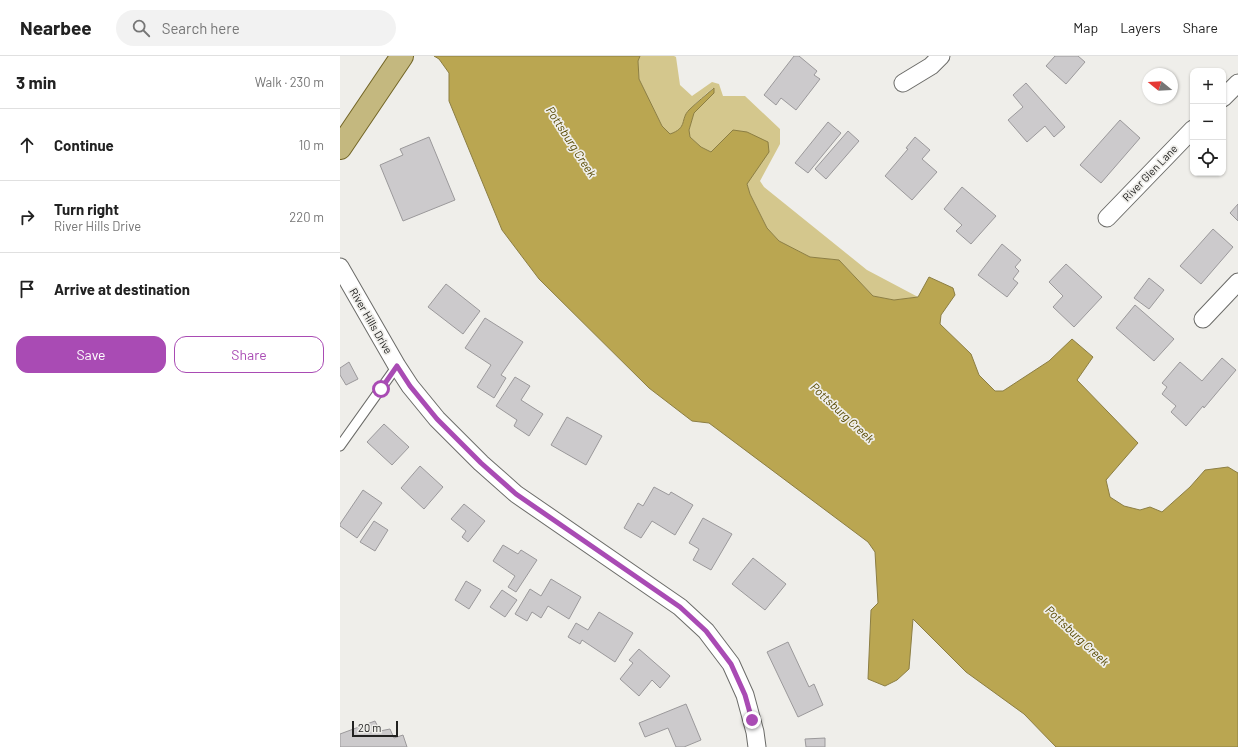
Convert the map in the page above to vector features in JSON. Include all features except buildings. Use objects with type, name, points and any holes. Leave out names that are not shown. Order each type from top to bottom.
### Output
[{"type":"main road","points":[[340,148],[402,56]]},
{"type":"street","points":[[903,83],[931,66],[941,56]]},
{"type":"street","points":[[1226,95],[1238,83]]},
{"type":"street","name":"River Glen Lane","points":[[1106,218],[1190,132]]},
{"type":"street","name":"River Hills Drive","points":[[340,267],[410,386],[437,419],[481,463],[516,494],[680,607],[706,631],[731,664],[745,695],[755,732],[757,747]]},
{"type":"street","points":[[1203,318],[1238,282]]},
{"type":"lane","points":[[340,446],[397,366]]},
{"type":"shaded area","points":[[640,56],[676,57],[680,85],[692,96],[712,82],[719,84],[723,96],[745,96],[780,129],[780,144],[760,181],[764,187],[867,270],[918,297],[894,300],[873,296],[839,260],[810,257],[779,241],[767,228],[750,194],[747,183],[756,170],[733,130],[711,152],[701,147],[690,137],[689,130],[694,113],[714,93],[713,88],[689,110],[682,126],[676,132],[670,134],[662,126],[639,79],[638,61]]},
{"type":"water","name":"Pottsburg Creek","points":[[434,56],[640,56],[638,61],[639,79],[662,126],[670,134],[676,132],[682,126],[686,113],[714,88],[714,93],[694,113],[689,130],[690,137],[701,147],[711,152],[733,130],[747,132],[768,142],[769,152],[747,184],[750,194],[767,228],[779,241],[810,257],[839,260],[873,296],[894,300],[918,297],[929,277],[953,288],[955,295],[941,315],[940,324],[971,354],[979,375],[995,391],[1003,391],[1049,361],[1072,339],[1093,357],[1077,380],[1138,443],[1106,480],[1110,497],[1124,506],[1140,510],[1150,507],[1162,512],[1190,487],[1205,470],[1228,467],[1238,473],[1238,747],[1056,747],[1024,714],[966,672],[913,619],[909,669],[897,680],[885,686],[868,679],[871,610],[878,603],[875,552],[868,542],[709,423],[692,421],[649,388],[539,279],[502,230],[449,101],[449,73],[439,59]]},
{"type":"route","points":[[381,389],[397,366],[410,386],[437,419],[481,463],[516,494],[680,607],[706,631],[731,664],[745,695],[752,720]]}]
